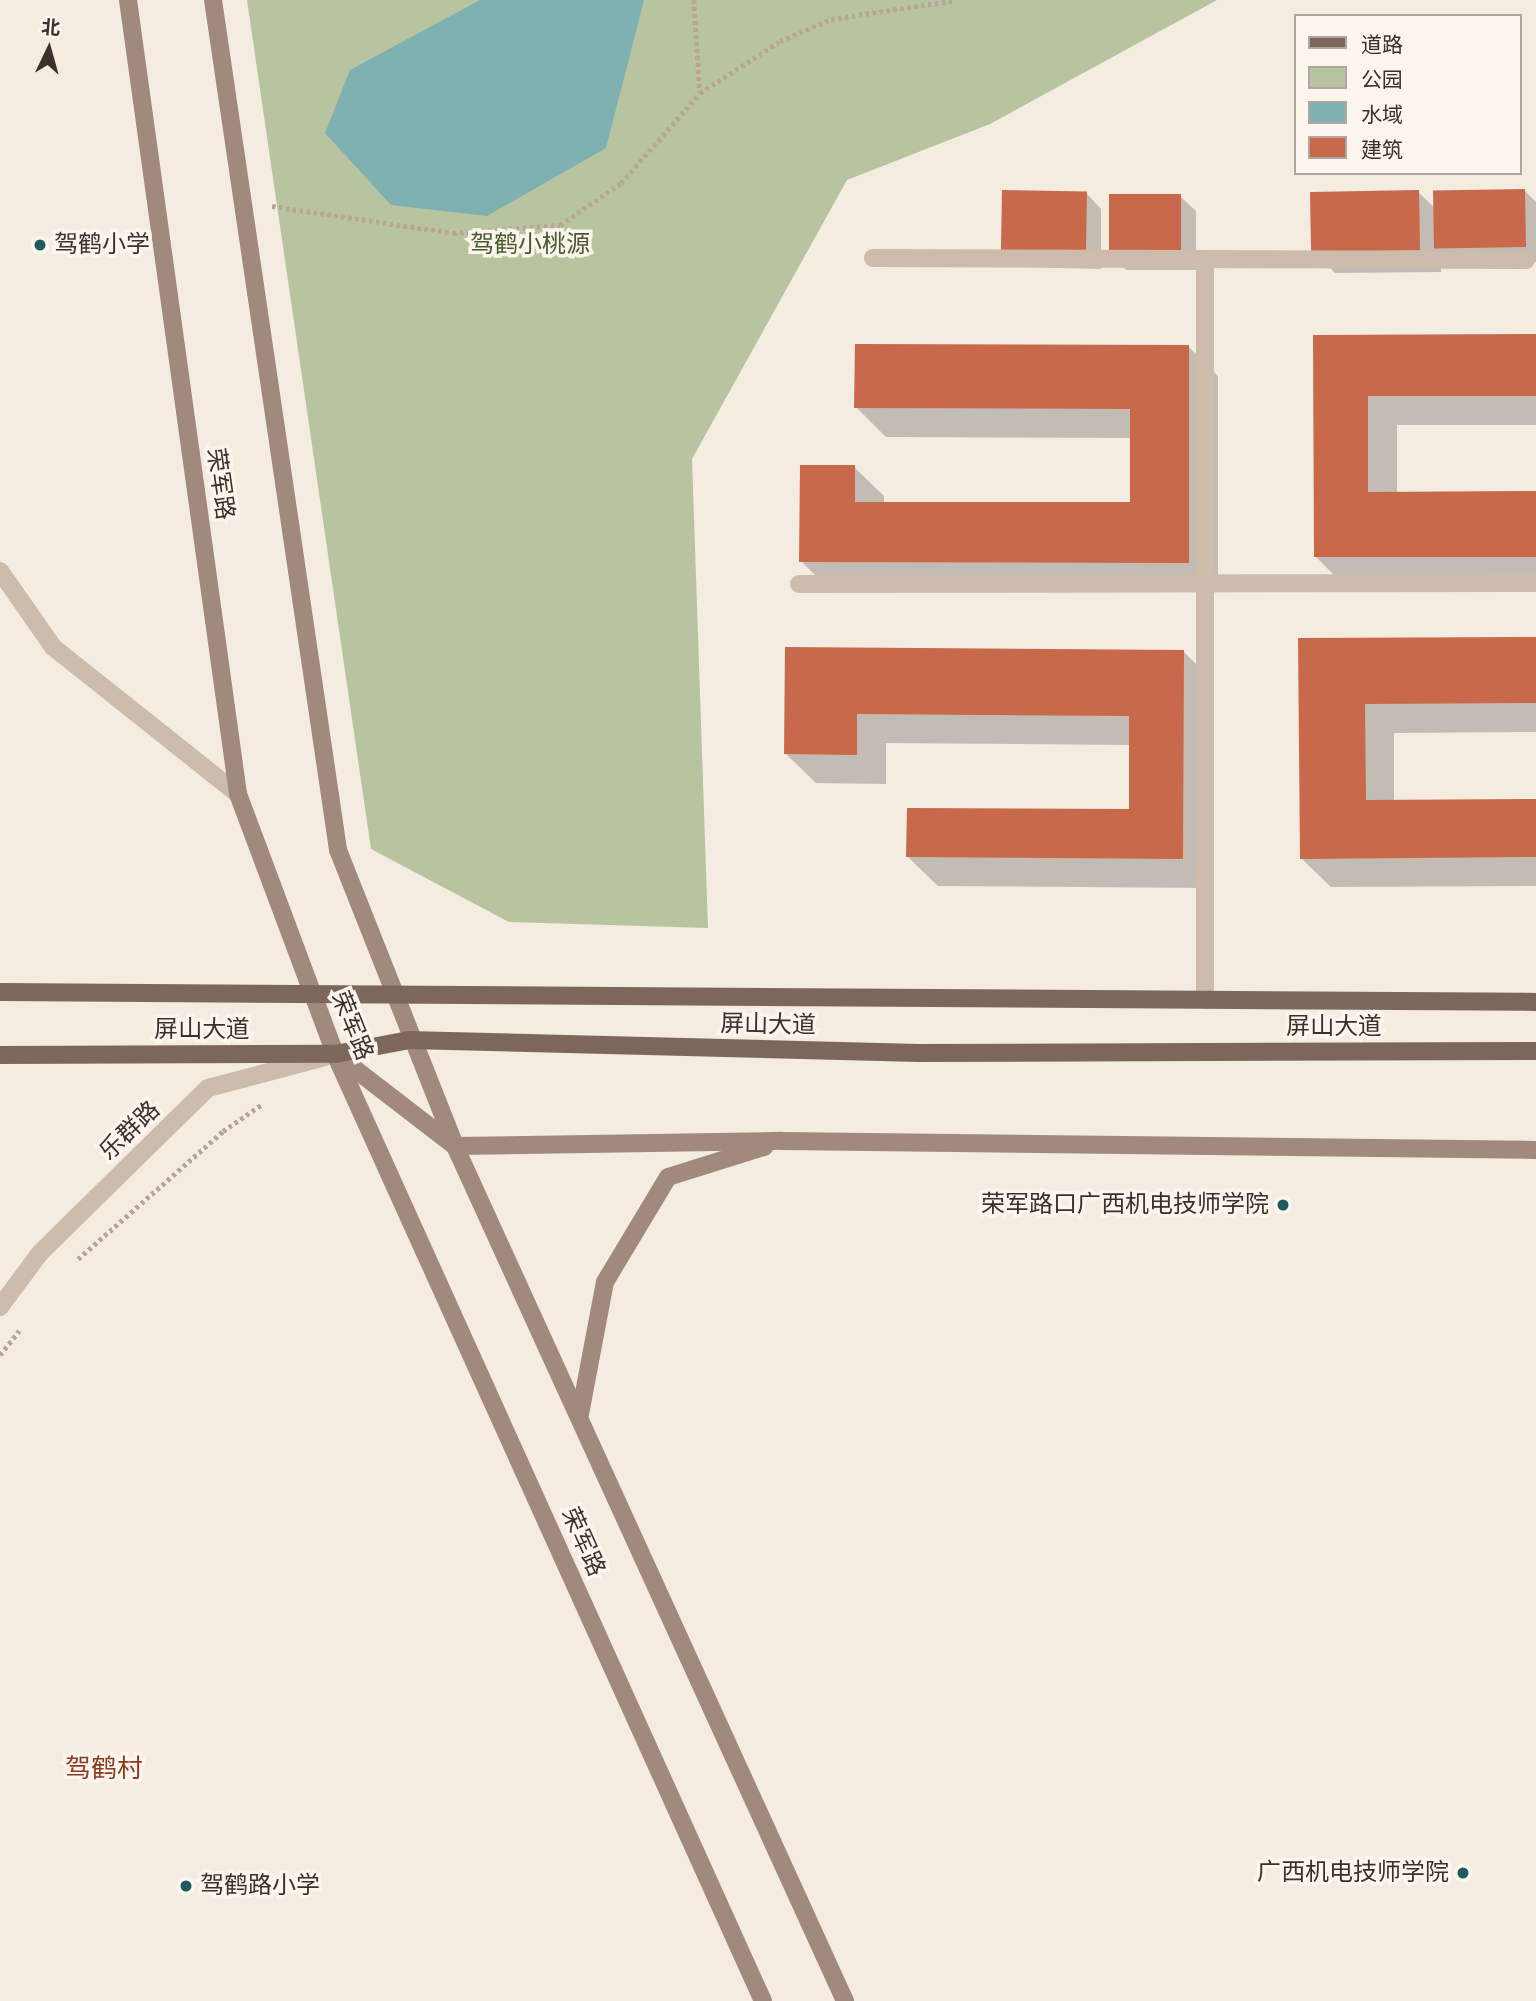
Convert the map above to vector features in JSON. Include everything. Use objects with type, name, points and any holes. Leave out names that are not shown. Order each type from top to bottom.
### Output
[{"type":"main road","name":"荣军路","points":[[128,0],[238,794],[335,1054],[763,2001]]},
{"type":"main road","name":"荣军路","points":[[213,0],[338,850],[409,1040],[455,1146],[580,1414],[845,2001]]},
{"type":"main road","name":"屏山大道","points":[[0,992],[314,998],[392,996],[1536,1002]]},
{"type":"main road","name":"屏山大道","points":[[0,1055],[335,1054],[409,1040],[919,1053],[1536,1051]]},
{"type":"main road","points":[[335,1054],[455,1146],[782,1141],[1536,1150]]},
{"type":"main road","points":[[580,1414],[605,1282],[668,1177],[782,1141]]},
{"type":"street","points":[[873,258],[1526,260]]},
{"type":"street","points":[[1205,258],[1205,1000]]},
{"type":"street","points":[[0,571],[53,647],[238,794]]},
{"type":"street","points":[[799,584],[1536,583]]},
{"type":"street","name":"乐群路","points":[[0,1307],[40,1253],[208,1088],[335,1054]]},
{"type":"path","points":[[694,0],[700,93]]},
{"type":"path","points":[[244,201],[453,233],[560,225],[621,183],[700,93],[780,41],[831,19],[956,0]]},
{"type":"path","points":[[74,1262],[223,1131],[268,1100]]},
{"type":"path","points":[[0,1355],[24,1324]]},
{"type":"green space","name":"驾鹤小桃源","points":[[247,0],[1217,0],[990,124],[847,180],[692,459],[708,928],[509,922],[371,849]]},
{"type":"water","points":[[480,0],[644,0],[606,148],[487,216],[391,205],[325,133],[350,70]]},
{"type":"building","points":[[1525,189],[1526,247],[1434,249],[1433,191]]},
{"type":"building","points":[[1002,190],[1087,191],[1086,254],[1001,253]]},
{"type":"building","points":[[1419,190],[1420,250],[1311,252],[1310,192]]},
{"type":"building","points":[[1109,194],[1181,194],[1181,255],[1109,255]]},
{"type":"building","points":[[1536,334],[1536,396],[1368,396],[1368,492],[1536,491],[1536,557],[1314,557],[1313,335]]},
{"type":"building","points":[[855,344],[1189,345],[1189,563],[799,562],[800,465],[855,465],[855,502],[1130,502],[1130,409],[854,408]]},
{"type":"building","points":[[1536,637],[1536,703],[1365,704],[1366,800],[1536,799],[1536,857],[1300,859],[1298,638]]},
{"type":"building","points":[[785,647],[1184,650],[1183,859],[906,857],[907,808],[1129,809],[1129,716],[857,714],[857,755],[784,754]]},
{"type":"place","name":"驾鹤小学","points":[[40,245]]},
{"type":"place","name":"荣军路口广西机电技师学院","points":[[1283,1205]]},
{"type":"place","name":"广西机电技师学院","points":[[1463,1873]]},
{"type":"place","name":"驾鹤路小学","points":[[186,1886]]},
{"type":"district","name":"驾鹤村","points":[[104,1769]]}]
